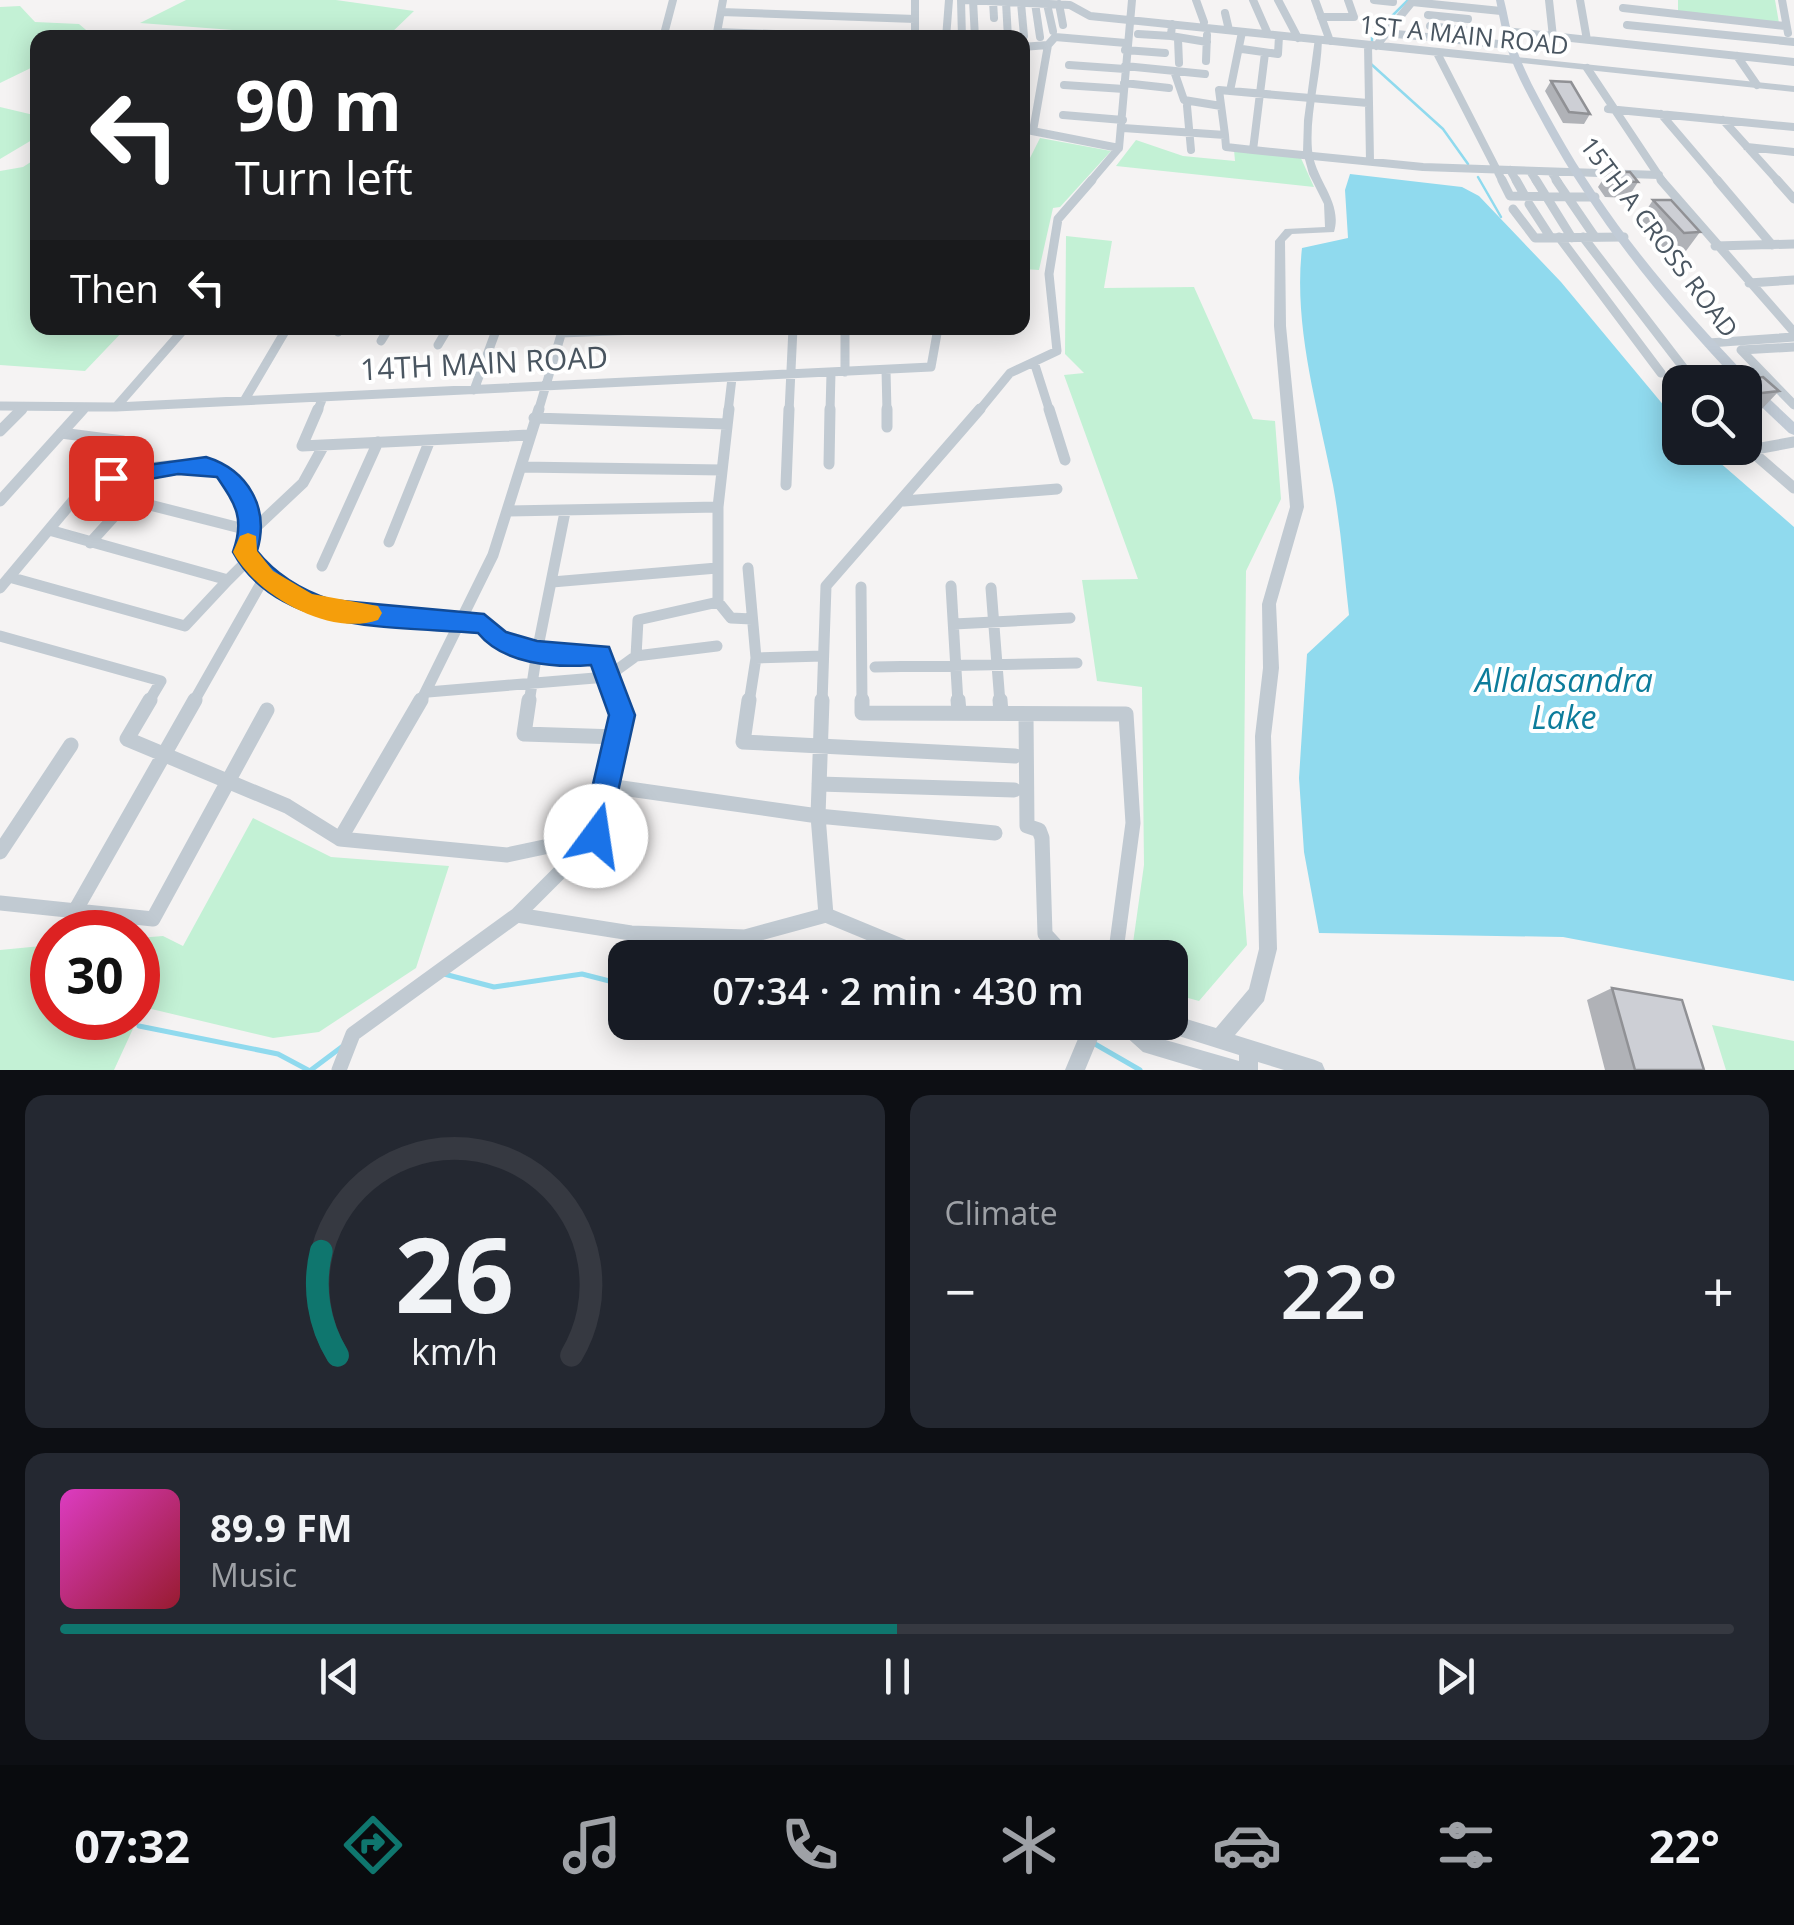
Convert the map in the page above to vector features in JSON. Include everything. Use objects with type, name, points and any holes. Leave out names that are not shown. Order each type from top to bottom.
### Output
[{"type":"main road","name":"15TH A CROSS ROAD","points":[[1500,6],[1516,60],[1578,172],[1624,237],[1728,365]]},
{"type":"main road","name":"15TH A CROSS ROAD","points":[[1762,400],[1794,430]]},
{"type":"street","points":[[665,30],[673,0]]},
{"type":"street","points":[[717,30],[724,0]]},
{"type":"street","points":[[915,0],[915,30]]},
{"type":"street","points":[[947,30],[949,0]]},
{"type":"street","points":[[962,30],[963,0]]},
{"type":"street","name":"1ST A MAIN ROAD","points":[[963,0],[1059,4],[1090,16],[1206,25],[1242,32],[1794,89]]},
{"type":"street","points":[[973,0],[975,30]]},
{"type":"street","points":[[826,916],[818,816],[818,746],[826,586],[904,501],[1010,373],[1057,351],[1049,274],[1058,219],[1119,148],[1132,0]]},
{"type":"street","points":[[1196,0],[1206,25],[1206,61]]},
{"type":"street","points":[[1253,0],[1268,34]]},
{"type":"street","points":[[1278,0],[1298,38]]},
{"type":"street","points":[[1315,0],[1330,41]]},
{"type":"street","points":[[1321,16],[1354,16],[1348,0]]},
{"type":"street","points":[[1374,0],[1392,2]]},
{"type":"street","points":[[1548,0],[1554,36]]},
{"type":"street","points":[[1580,0],[1586,40]]},
{"type":"street","points":[[1671,0],[1671,14]]},
{"type":"street","points":[[1627,25],[1793,42],[1782,0]]},
{"type":"street","points":[[993,1],[994,18]]},
{"type":"street","points":[[1006,2],[1008,30]]},
{"type":"street","points":[[1370,161],[1368,103],[1372,46],[1412,2],[1451,3],[1466,8],[1500,6]]},
{"type":"street","points":[[1426,2],[1432,37]]},
{"type":"street","points":[[1021,3],[1023,30]]},
{"type":"street","points":[[1035,3],[1040,37]]},
{"type":"street","points":[[1047,4],[1054,31]]},
{"type":"street","points":[[1059,4],[1063,24]]},
{"type":"street","points":[[1634,45],[1622,4],[1671,14],[1786,26]]},
{"type":"street","points":[[1466,8],[1471,31],[1486,58]]},
{"type":"street","points":[[721,12],[915,19]]},
{"type":"street","points":[[1226,13],[1228,30]]},
{"type":"street","points":[[1428,16],[1468,19]]},
{"type":"street","points":[[1172,24],[1184,100],[1221,106]]},
{"type":"street","points":[[1430,26],[1471,31]]},
{"type":"street","points":[[1505,31],[1794,62]]},
{"type":"street","points":[[1242,32],[1242,49]]},
{"type":"street","points":[[1386,33],[1509,45]]},
{"type":"street","points":[[1138,34],[1207,42]]},
{"type":"street","points":[[1034,131],[1048,45],[1055,36],[1164,54]]},
{"type":"street","points":[[1230,91],[1236,49],[1278,54],[1279,36]]},
{"type":"street","points":[[1753,38],[1766,58]]},
{"type":"street","points":[[1220,1038],[1257,994],[1268,949],[1263,736],[1270,668],[1269,604],[1297,507],[1280,326],[1280,241],[1289,231],[1330,230],[1334,218],[1309,155],[1318,40]]},
{"type":"street","points":[[1030,47],[1048,45]]},
{"type":"street","points":[[1253,150],[1265,52]]},
{"type":"street","points":[[1437,53],[1493,170],[1510,196],[1527,200],[1546,196],[1595,197]]},
{"type":"street","points":[[1738,56],[1757,85]]},
{"type":"street","points":[[1069,64],[1177,67],[1205,74]]},
{"type":"street","points":[[1587,68],[1608,109],[1659,175],[1715,246],[1794,334]]},
{"type":"street","points":[[1064,85],[1169,88]]},
{"type":"street","points":[[1368,103],[1219,90],[1226,147],[1493,170],[1659,175]]},
{"type":"street","points":[[1030,105],[1038,106]]},
{"type":"street","points":[[1187,106],[1191,150]]},
{"type":"street","points":[[1608,109],[1794,127]]},
{"type":"street","points":[[1661,114],[1772,245]]},
{"type":"street","points":[[1062,115],[1225,135]]},
{"type":"street","points":[[1723,120],[1794,199]]},
{"type":"street","points":[[1030,130],[1119,148]]},
{"type":"street","points":[[1747,147],[1794,152]]},
{"type":"street","points":[[1510,170],[1555,238],[1662,372]]},
{"type":"street","points":[[1530,171],[1578,238],[1680,365]]},
{"type":"street","points":[[1551,172],[1595,237]]},
{"type":"street","points":[[1513,208],[1534,238],[1624,237]]},
{"type":"street","points":[[1715,246],[1794,244]]},
{"type":"street","points":[[1749,283],[1794,280]]},
{"type":"street","points":[[1607,303],[1633,303]]},
{"type":"street","points":[[1709,344],[1794,334]]},
{"type":"street","points":[[116,407],[179,335]]},
{"type":"street","points":[[244,401],[283,335]]},
{"type":"street","points":[[381,341],[385,335]]},
{"type":"street","points":[[438,345],[444,335]]},
{"type":"street","points":[[474,390],[494,335]]},
{"type":"street","points":[[340,839],[428,692],[509,511],[560,335]]},
{"type":"street","points":[[786,485],[793,335]]},
{"type":"street","points":[[845,335],[845,372]]},
{"type":"street","name":"14TH MAIN ROAD","points":[[0,406],[116,407],[930,367],[937,335]]},
{"type":"street","points":[[1794,347],[1741,350],[1794,405]]},
{"type":"street","points":[[1034,362],[1065,460]]},
{"type":"street","points":[[886,370],[887,427]]},
{"type":"street","points":[[829,464],[831,373]]},
{"type":"street","points":[[1762,378],[1766,377]]},
{"type":"street","points":[[732,378],[718,507],[718,602],[731,618],[752,619]]},
{"type":"street","points":[[1762,397],[1784,395]]},
{"type":"street","points":[[323,397],[302,446],[529,435]]},
{"type":"street","points":[[0,431],[23,408]]},
{"type":"street","points":[[0,500],[84,408]]},
{"type":"street","points":[[534,418],[727,424]]},
{"type":"street","points":[[0,588],[123,441],[61,433]]},
{"type":"street","points":[[389,542],[430,440]]},
{"type":"street","points":[[322,566],[378,442]]},
{"type":"street","points":[[1794,442],[1750,450],[1794,488]]},
{"type":"street","points":[[324,445],[303,483],[252,531],[244,552],[264,578],[304,601],[331,610],[484,624],[498,640],[537,652],[560,657],[600,654],[622,715],[596,836],[517,915],[352,1034],[342,1062]]},
{"type":"street","points":[[118,447],[136,473]]},
{"type":"street","points":[[86,485],[178,466],[206,465],[224,471],[250,510],[252,531]]},
{"type":"street","points":[[521,467],[722,470]]},
{"type":"street","points":[[86,485],[252,531]]},
{"type":"street","points":[[904,501],[1058,490]]},
{"type":"street","points":[[90,543],[129,500]]},
{"type":"street","points":[[509,511],[718,507]]},
{"type":"street","points":[[565,512],[524,734],[618,736]]},
{"type":"street","points":[[49,530],[228,580]]},
{"type":"street","points":[[10,577],[185,626],[250,558]]},
{"type":"street","points":[[552,582],[717,568]]},
{"type":"street","points":[[748,568],[756,658],[744,742],[1015,756]]},
{"type":"street","points":[[77,910],[264,578]]},
{"type":"street","points":[[951,586],[959,712]]},
{"type":"street","points":[[862,587],[862,713],[1126,714],[1133,823],[1116,940]]},
{"type":"street","points":[[992,588],[1001,713]]},
{"type":"street","points":[[636,656],[638,620],[718,602]]},
{"type":"street","points":[[954,624],[1070,618]]},
{"type":"street","points":[[0,636],[161,681],[127,738],[228,785],[287,806],[340,839],[507,855],[596,836]]},
{"type":"street","points":[[428,692],[606,677],[636,656],[717,646]]},
{"type":"street","points":[[756,658],[823,656]]},
{"type":"street","points":[[875,667],[1077,663]]},
{"type":"street","points":[[158,910],[267,710]]},
{"type":"street","points":[[1026,714],[1026,826],[1039,830],[1042,838],[1045,934],[1050,940]]},
{"type":"street","points":[[0,852],[71,745]]},
{"type":"street","points":[[820,784],[1014,790]]},
{"type":"street","points":[[608,786],[818,816],[994,833]]},
{"type":"street","points":[[0,903],[66,910]]},
{"type":"street","points":[[517,915],[631,934],[745,937],[826,916],[885,940]]},
{"type":"street","points":[[1188,1029],[1315,1070]]},
{"type":"street","points":[[1145,1040],[1237,1070]]},
{"type":"street","points":[[1248,1070],[1249,1048]]},
{"type":"green space","points":[[186,0],[336,0],[414,11],[394,30],[232,30],[140,23]]},
{"type":"green space","points":[[1678,0],[1775,0],[1779,23],[1678,13]]},
{"type":"green space","points":[[20,6],[35,22],[79,24],[86,30],[30,30],[30,68],[0,83],[0,7]]},
{"type":"green space","points":[[0,107],[30,114],[30,141],[0,159]]},
{"type":"green space","points":[[1040,138],[1111,151],[1060,207],[1053,208],[1039,270],[1030,269],[1030,158]]},
{"type":"green space","points":[[1136,140],[1183,156],[1235,161],[1234,150],[1300,156],[1314,187],[1116,166]]},
{"type":"green space","points":[[30,162],[30,335],[119,335],[85,371],[0,365],[0,171]]},
{"type":"green space","points":[[1066,236],[1112,241],[1104,288],[1194,287],[1253,419],[1275,421],[1281,499],[1246,571],[1243,893],[1247,945],[1199,1001],[1188,998],[1188,940],[1133,940],[1144,865],[1142,687],[1097,681],[1082,580],[1138,579],[1064,375],[1084,373],[1065,354]]},
{"type":"green space","points":[[253,818],[331,857],[449,866],[416,968],[319,1032],[273,1038],[160,1011],[160,936],[183,946]]},
{"type":"green space","points":[[30,947],[30,1040],[128,1040],[114,1070],[0,1070],[0,950]]},
{"type":"green space","points":[[1712,1025],[1794,1041],[1794,1070],[1726,1070]]},
{"type":"water","name":"Allalasandra Lake","points":[[1350,174],[1462,187],[1479,196],[1561,282],[1662,403],[1662,465],[1723,465],[1794,527],[1794,981],[1563,937],[1319,933],[1304,852],[1299,778],[1307,654],[1349,615],[1336,501],[1304,337],[1300,278],[1302,248],[1348,238],[1345,190]]},
{"type":"building","points":[[1551,81],[1571,82],[1590,114],[1569,112]]},
{"type":"building","points":[[1608,172],[1630,172],[1638,182],[1614,181]]},
{"type":"building","points":[[1653,200],[1671,200],[1700,232],[1684,233]]},
{"type":"building","points":[[1763,377],[1779,391],[1762,393]]},
{"type":"building","points":[[1612,988],[1682,1000],[1704,1070],[1635,1070]]},
{"type":"waterway","points":[[1372,42],[1372,36],[1408,0]]},
{"type":"waterway","points":[[1371,64],[1443,129],[1468,164]]},
{"type":"waterway","points":[[1478,177],[1501,217]]},
{"type":"waterway","points":[[444,974],[494,987],[582,974],[608,981]]},
{"type":"waterway","points":[[160,1030],[278,1054],[308,1070]]},
{"type":"waterway","points":[[1095,1044],[1140,1070]]},
{"type":"waterway","points":[[311,1070],[343,1046]]},
{"type":"slow traffic","points":[[248,542],[244,552],[264,578],[304,601],[331,610],[370,613]]},
{"type":"route","points":[[111,478],[178,466],[206,465],[224,471],[250,510],[252,531],[244,552],[264,578],[304,601],[331,610],[484,624],[498,640],[560,657],[600,654],[601,668],[622,715],[596,836]]}]
